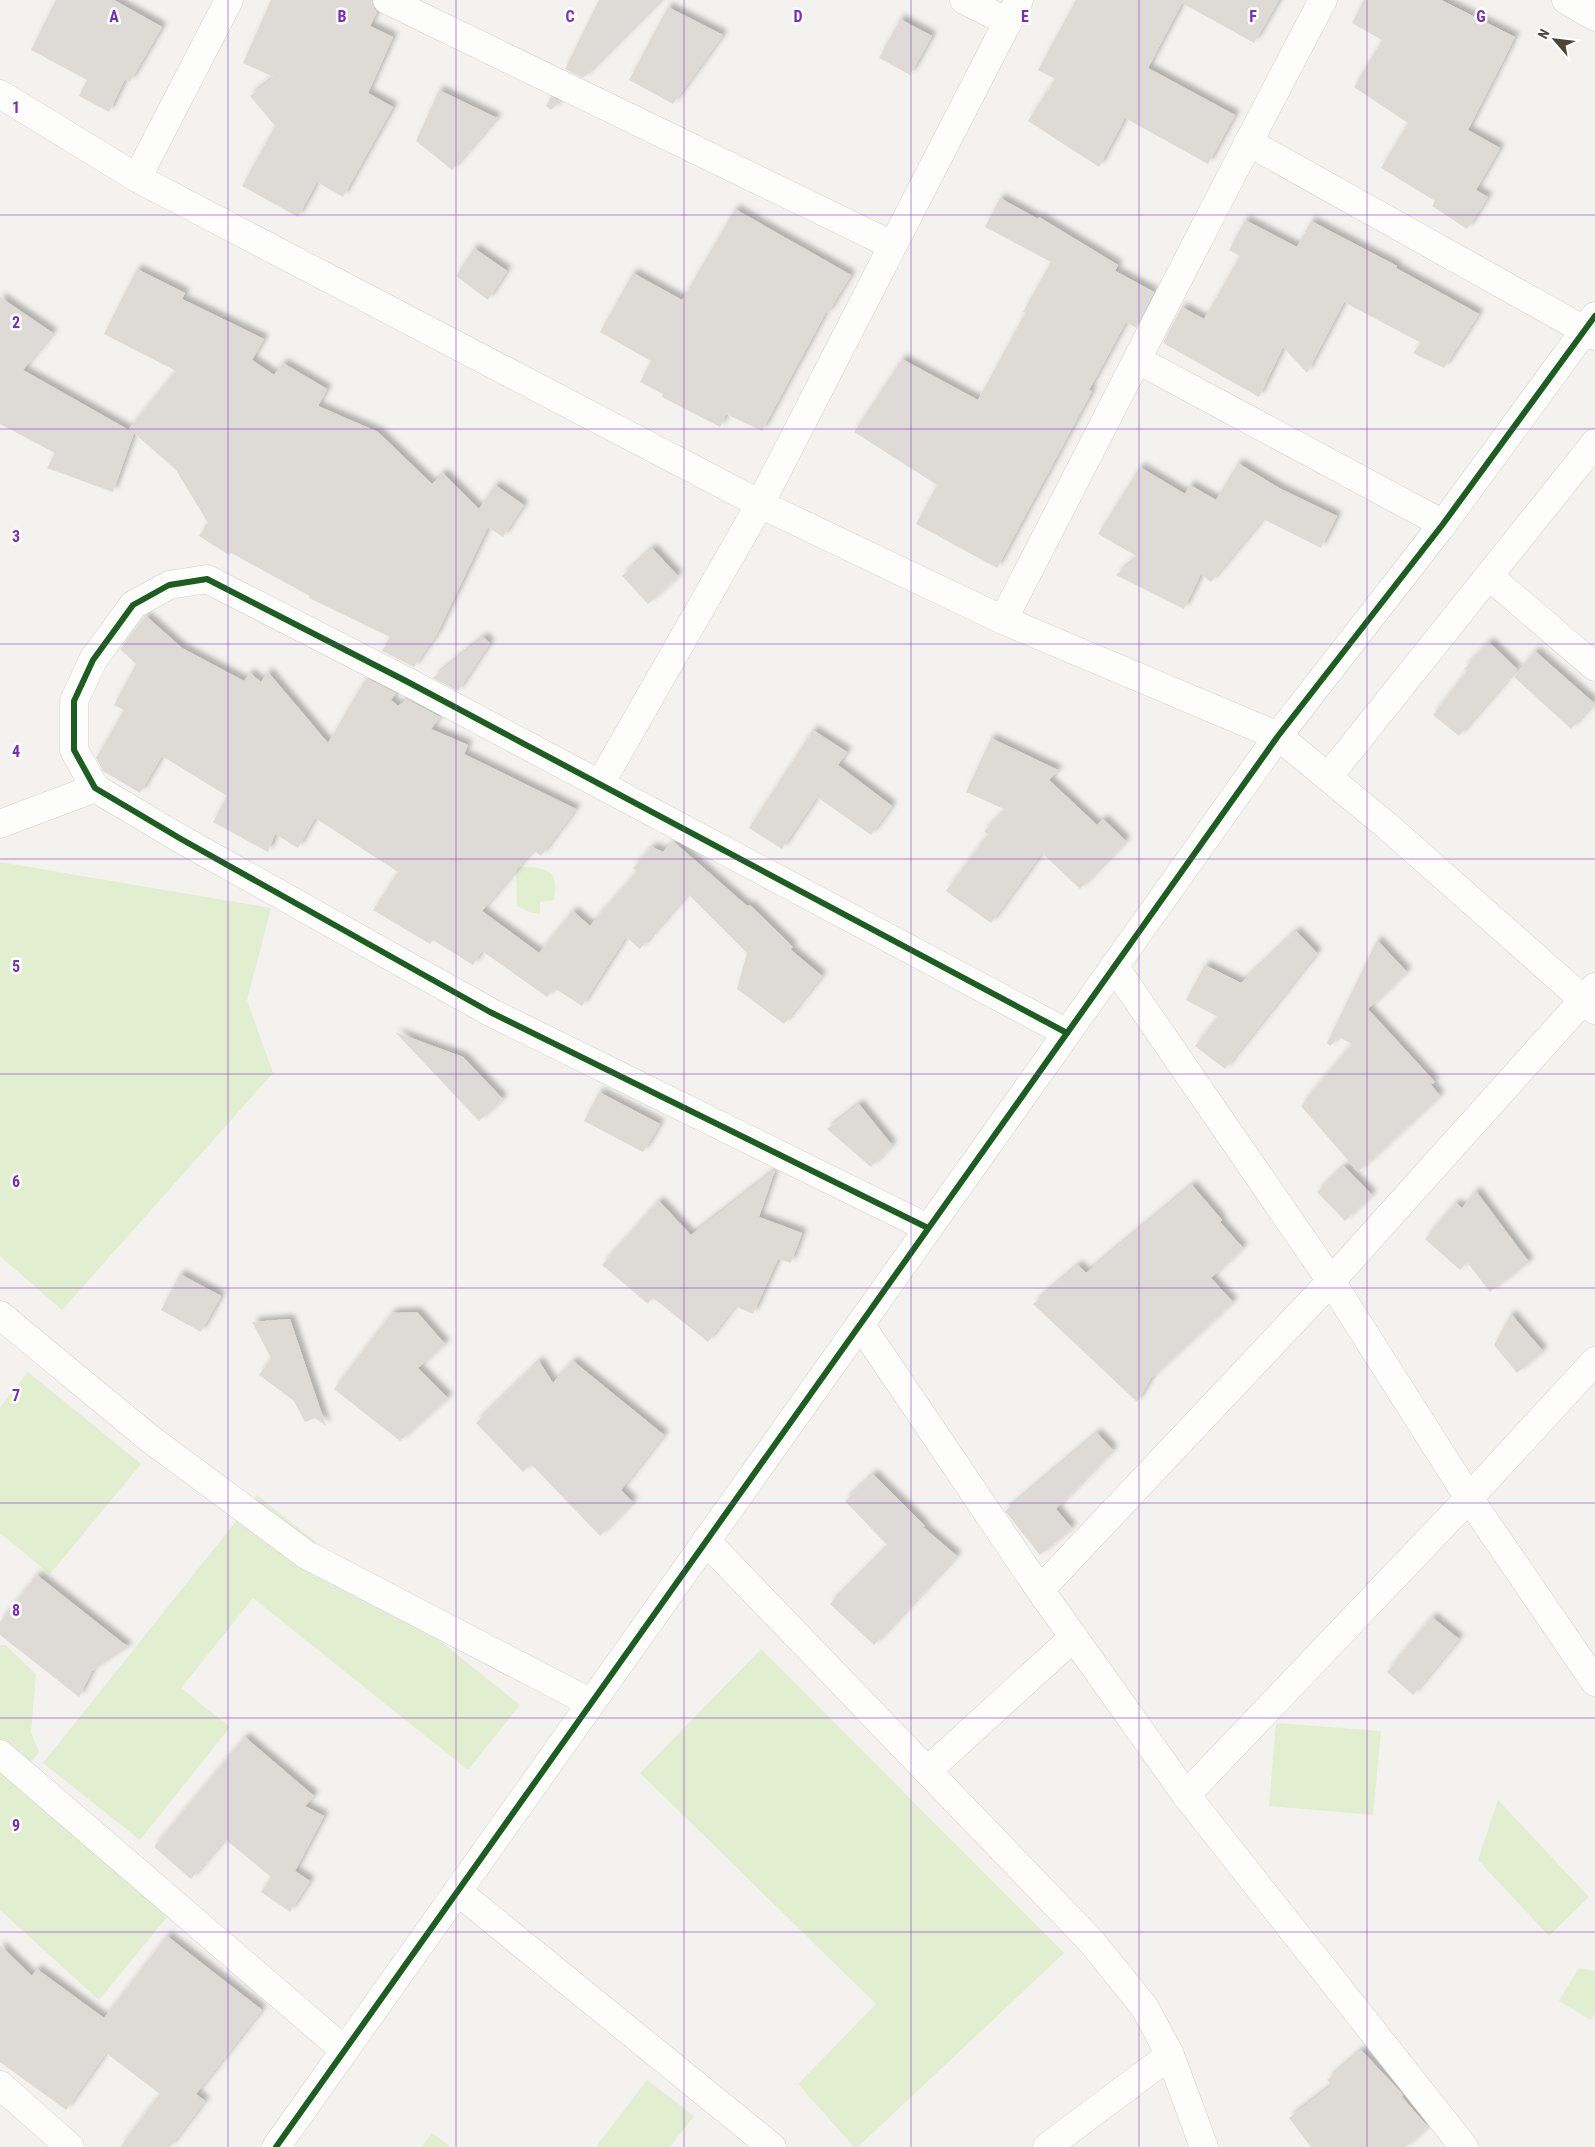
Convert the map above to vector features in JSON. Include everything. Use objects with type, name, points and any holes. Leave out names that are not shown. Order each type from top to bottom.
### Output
[{"type":"street","points":[[137,178],[229,0]]},
{"type":"street","points":[[387,0],[892,245]]},
{"type":"street","points":[[600,784],[760,504],[1014,11],[964,0]]},
{"type":"street","points":[[1003,620],[1138,360],[1248,142],[1323,0]]},
{"type":"street","points":[[1566,0],[1595,17]]},
{"type":"street","points":[[0,94],[137,178],[760,504],[1003,620],[1278,736],[1591,999],[1331,1281],[1040,1590]]},
{"type":"street","points":[[276,2147],[1278,736],[1443,524],[1592,327],[1248,142]]},
{"type":"street","points":[[1138,360],[1443,524]]},
{"type":"street","points":[[1328,777],[1595,443]]},
{"type":"street","points":[[1489,576],[1595,667]]},
{"type":"street","points":[[928,1228],[490,1012],[181,839],[95,788],[74,750],[74,700],[93,660],[134,605],[169,585],[208,579],[406,680],[1067,1033]]},
{"type":"street","points":[[0,824],[95,788]]},
{"type":"street","points":[[1114,966],[1331,1281],[1469,1498],[1595,1682]]},
{"type":"street","points":[[0,1315],[149,1438],[305,1554],[590,1703]]},
{"type":"street","points":[[860,1324],[1040,1590],[1186,1795],[1464,2147]]},
{"type":"street","points":[[1186,1795],[1469,1498],[1595,1361]]},
{"type":"street","points":[[706,1541],[1091,1941],[1145,2008],[1170,2055],[1204,2147]]},
{"type":"street","points":[[927,1771],[1074,1637]]},
{"type":"street","points":[[0,1754],[344,2050]]},
{"type":"street","points":[[457,1891],[772,2147]]},
{"type":"street","points":[[1047,2147],[1170,2055]]},
{"type":"street","points":[[0,2085],[70,2147]]},
{"type":"green space","points":[[0,862],[271,908],[247,1000],[273,1073],[62,1310],[0,1256]]},
{"type":"green space","points":[[516,867],[542,869],[552,875],[555,881],[554,900],[540,902],[540,914],[529,912],[517,906]]},
{"type":"green space","points":[[28,1372],[141,1464],[50,1574],[0,1533],[0,1407]]},
{"type":"green space","points":[[257,1495],[520,1705],[468,1770],[253,1598],[181,1688],[230,1727],[140,1840],[43,1763]]},
{"type":"green space","points":[[0,1645],[5,1645],[36,1674],[31,1732],[39,1752],[18,1778],[172,1911],[99,2000],[0,1910]]},
{"type":"green space","points":[[761,1649],[1064,1953],[858,2147],[854,2147],[798,2084],[876,2004],[640,1773]]},
{"type":"green space","points":[[1276,1723],[1381,1731],[1373,1815],[1269,1806]]},
{"type":"green space","points":[[1498,1800],[1589,1897],[1549,1936],[1478,1860]]},
{"type":"green space","points":[[1579,1968],[1595,1971],[1595,2012],[1591,2020],[1559,2001]]},
{"type":"green space","points":[[647,2080],[694,2116],[670,2147],[596,2147]]},
{"type":"green space","points":[[432,2133],[451,2147],[421,2147]]},
{"type":"building","points":[[56,0],[114,0],[162,27],[130,82],[125,79],[109,112],[79,96],[87,80],[31,50]]},
{"type":"building","points":[[271,0],[372,0],[377,12],[370,26],[393,37],[368,93],[393,107],[343,197],[317,182],[298,217],[242,186],[275,126],[250,96],[274,77],[243,63]]},
{"type":"building","points":[[599,0],[661,0],[583,78],[565,69]]},
{"type":"building","points":[[1076,0],[1279,0],[1254,43],[1182,3],[1148,68],[1235,115],[1208,164],[1125,118],[1099,167],[1028,121],[1055,79],[1038,70]]},
{"type":"building","points":[[1364,0],[1441,0],[1515,37],[1468,130],[1500,148],[1476,190],[1488,197],[1467,229],[1432,206],[1435,201],[1381,168],[1408,123],[1354,87],[1382,40],[1352,23]]},
{"type":"building","points":[[668,7],[723,35],[673,104],[629,80]]},
{"type":"building","points":[[900,19],[932,36],[910,75],[879,58]]},
{"type":"building","points":[[439,90],[497,118],[452,170],[416,141]]},
{"type":"building","points":[[551,97],[560,101],[551,110],[546,106]]},
{"type":"building","points":[[1000,198],[1038,219],[1039,217],[1118,265],[1115,271],[1154,292],[1136,328],[1126,322],[1089,390],[1092,391],[997,568],[916,524],[937,485],[854,432],[902,359],[978,400],[1051,262],[985,227]]},
{"type":"building","points":[[735,209],[851,275],[828,313],[826,312],[762,431],[726,414],[720,427],[662,397],[663,394],[640,382],[651,361],[600,332],[633,273],[682,300]]},
{"type":"building","points":[[1245,220],[1297,247],[1311,221],[1397,266],[1396,268],[1479,314],[1444,368],[1413,353],[1421,343],[1344,302],[1307,373],[1283,347],[1259,397],[1163,343],[1182,307],[1204,319],[1240,256],[1229,250]]},
{"type":"building","points":[[474,248],[507,271],[488,300],[456,276]]},
{"type":"building","points":[[137,269],[185,293],[182,299],[264,339],[252,360],[274,375],[283,363],[327,389],[318,406],[378,432],[432,484],[443,473],[479,509],[495,485],[524,505],[503,537],[488,527],[437,634],[414,667],[382,651],[390,637],[309,598],[310,596],[231,553],[229,555],[199,536],[208,523],[176,470],[129,429],[176,371],[104,334]]},
{"type":"building","points":[[0,297],[53,333],[23,370],[134,433],[113,492],[47,468],[55,453],[0,424]]},
{"type":"building","points":[[1238,463],[1279,488],[1337,516],[1321,548],[1263,519],[1211,582],[1201,574],[1184,609],[1116,575],[1138,557],[1098,534],[1140,467],[1185,494],[1190,485],[1216,500]]},
{"type":"building","points":[[652,548],[678,576],[648,604],[622,576]]},
{"type":"building","points":[[146,616],[182,648],[244,681],[250,673],[261,682],[268,672],[328,743],[366,678],[396,693],[391,700],[398,706],[407,699],[440,717],[431,729],[468,745],[464,754],[576,809],[541,856],[533,850],[482,911],[539,953],[573,911],[590,926],[637,872],[633,868],[652,847],[663,852],[673,841],[747,906],[750,905],[793,947],[790,949],[822,976],[784,1024],[737,989],[747,953],[688,894],[640,949],[626,937],[582,1006],[554,988],[547,997],[482,951],[473,965],[433,940],[430,944],[373,910],[398,872],[315,818],[298,848],[275,834],[268,852],[213,822],[227,796],[162,756],[140,793],[103,771],[96,758],[124,710],[114,705],[136,664],[120,649]]},
{"type":"building","points":[[483,637],[490,643],[458,691],[433,678]]},
{"type":"building","points":[[1489,642],[1517,669],[1459,736],[1433,715],[1467,671],[1464,669]]},
{"type":"building","points":[[1535,651],[1594,703],[1571,729],[1514,677]]},
{"type":"building","points":[[813,730],[847,752],[838,765],[892,806],[871,835],[817,797],[782,849],[749,828]]},
{"type":"building","points":[[991,738],[1058,770],[1049,780],[1097,825],[1103,819],[1126,841],[1080,889],[1042,853],[991,923],[946,891],[988,834],[984,831],[1006,810],[966,792]]},
{"type":"building","points":[[1296,931],[1317,953],[1225,1069],[1195,1046],[1218,1017],[1186,1000],[1205,965],[1241,983]]},
{"type":"building","points":[[1377,940],[1407,972],[1368,1009],[1435,1082],[1433,1084],[1429,1082],[1440,1096],[1358,1172],[1301,1106],[1352,1044],[1339,1037],[1330,1046],[1327,1043]]},
{"type":"building","points":[[395,1032],[463,1057],[503,1099],[479,1121]]},
{"type":"building","points":[[599,1092],[660,1124],[643,1152],[584,1121]]},
{"type":"building","points":[[859,1104],[892,1145],[871,1167],[827,1129]]},
{"type":"building","points":[[1344,1166],[1372,1195],[1345,1221],[1317,1192]]},
{"type":"building","points":[[775,1170],[759,1217],[802,1233],[791,1263],[778,1259],[753,1314],[735,1306],[708,1342],[652,1297],[648,1304],[602,1265],[659,1201],[691,1235]]},
{"type":"building","points":[[1192,1185],[1222,1220],[1220,1222],[1243,1248],[1211,1278],[1233,1302],[1151,1378],[1137,1402],[1033,1304],[1078,1265],[1086,1273]]},
{"type":"building","points":[[1476,1191],[1529,1262],[1490,1292],[1467,1262],[1460,1270],[1425,1239],[1456,1203],[1462,1208]]},
{"type":"building","points":[[180,1274],[221,1296],[201,1332],[161,1310]]},
{"type":"building","points":[[417,1312],[445,1344],[418,1368],[448,1398],[400,1441],[334,1389],[392,1313]]},
{"type":"building","points":[[1511,1314],[1543,1351],[1517,1373],[1494,1345]]},
{"type":"building","points":[[290,1319],[326,1426],[315,1418],[305,1422],[294,1401],[259,1375],[271,1358],[252,1322]]},
{"type":"building","points":[[539,1361],[553,1383],[573,1361],[664,1435],[621,1490],[633,1502],[600,1536],[531,1464],[523,1472],[476,1423]]},
{"type":"building","points":[[1097,1433],[1113,1450],[1056,1509],[1072,1528],[1040,1555],[1005,1511]]},
{"type":"building","points":[[873,1474],[925,1526],[923,1527],[957,1556],[874,1645],[830,1604],[888,1546],[845,1501]]},
{"type":"building","points":[[37,1575],[128,1647],[92,1671],[79,1697],[0,1635],[0,1622]]},
{"type":"building","points":[[1432,1617],[1459,1639],[1413,1695],[1387,1672]]},
{"type":"building","points":[[245,1737],[314,1796],[305,1806],[324,1816],[295,1871],[310,1881],[290,1912],[261,1892],[271,1877],[225,1839],[191,1879],[154,1847]]},
{"type":"building","points":[[167,1936],[262,2010],[196,2094],[205,2101],[170,2147],[120,2147],[160,2094],[106,2053],[66,2110],[0,2062],[0,1945],[32,1976],[37,1969],[104,2018]]},
{"type":"building","points":[[1361,2050],[1403,2095],[1402,2097],[1428,2127],[1406,2147],[1311,2147],[1289,2118],[1332,2085],[1327,2080]]},
{"type":"cycle path","points":[[276,2147],[1278,736],[1443,524],[1595,316]]},
{"type":"cycle path","points":[[928,1228],[490,1012],[181,839],[95,788],[74,750],[74,701],[93,660],[133,605],[169,585],[207,579],[406,681],[1067,1033]]}]
